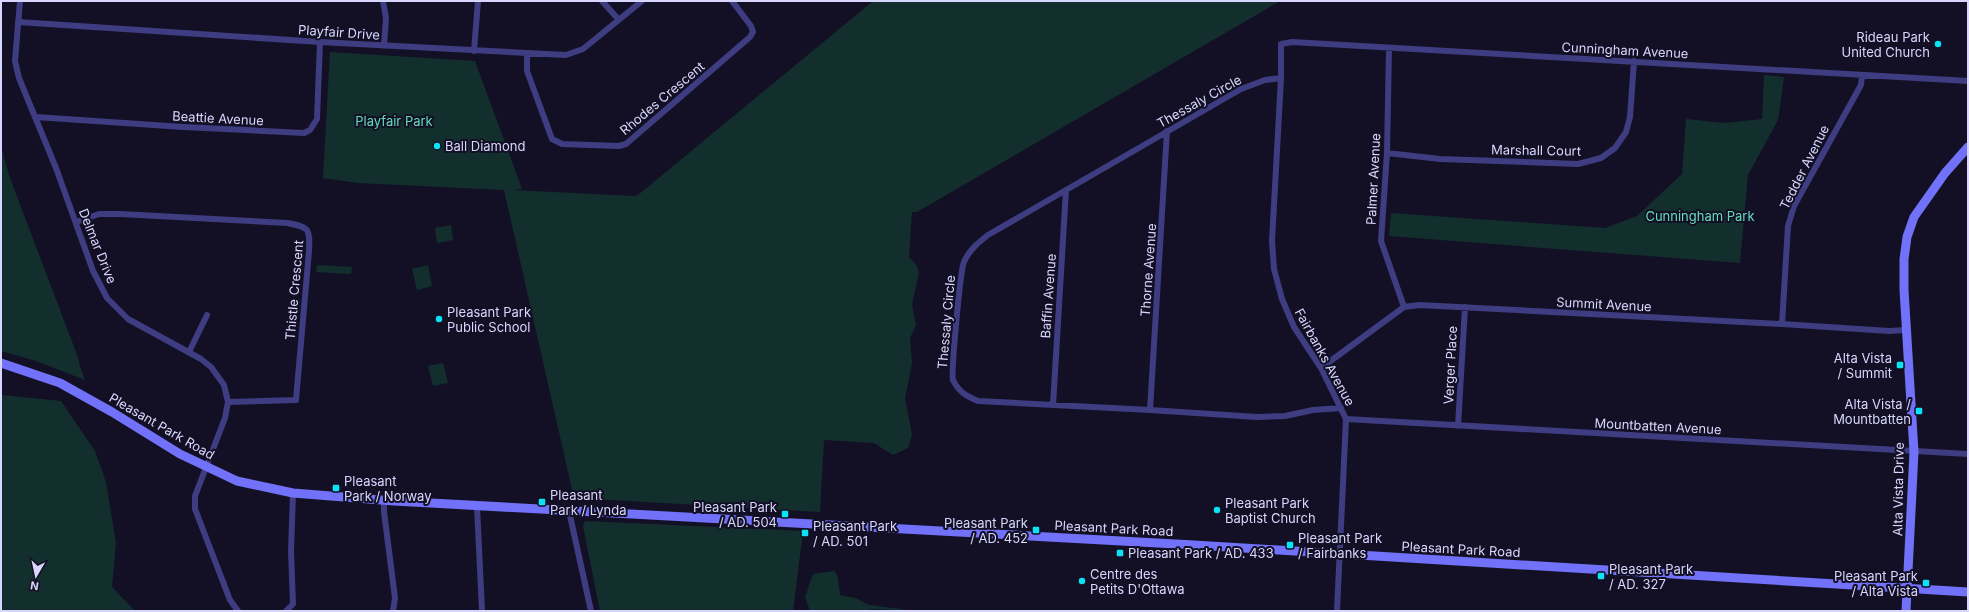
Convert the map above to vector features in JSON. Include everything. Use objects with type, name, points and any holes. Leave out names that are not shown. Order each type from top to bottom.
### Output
[{"type":"street","name":"Delmar Drive","points":[[20,1],[15,60],[19,78],[36,117],[93,271],[107,298],[128,319],[189,352],[211,367],[224,385],[228,402],[225,418],[195,496],[195,509],[230,600],[238,611]]},
{"type":"street","points":[[383,1],[386,18],[384,46]]},
{"type":"street","points":[[474,51],[478,1]]},
{"type":"street","points":[[602,1],[619,20]]},
{"type":"street","name":"Playfair Drive","points":[[18,22],[384,46],[566,55],[583,49],[642,1]]},
{"type":"street","name":"Rhodes Crescent","points":[[528,54],[527,70],[552,139],[562,144],[619,146],[626,144],[750,38],[753,32],[751,26],[732,1]]},
{"type":"street","name":"Beattie Avenue","points":[[36,117],[183,127],[304,133],[310,130],[317,119],[320,42]]},
{"type":"street","name":"Cunningham Avenue","points":[[1281,44],[1292,42],[1968,81]]},
{"type":"street","name":"Fairbanks Avenue","points":[[1281,44],[1281,78],[1273,197],[1272,241],[1274,269],[1282,299],[1294,327],[1322,368],[1346,419],[1337,611]]},
{"type":"street","name":"Palmer Avenue","points":[[1388,48],[1387,153],[1381,241],[1404,307]]},
{"type":"street","name":"Marshall Court","points":[[1387,153],[1440,159],[1578,164],[1601,158],[1615,148],[1626,132],[1630,116],[1634,61]]},
{"type":"street","name":"Tedder Avenue","points":[[1782,324],[1788,226],[1794,206],[1861,85],[1862,75]]},
{"type":"street","name":"Thessaly Circle","points":[[1281,78],[1265,80],[1241,89],[988,235],[975,246],[964,262],[960,281],[952,378],[961,394],[978,401],[1257,417],[1285,416],[1313,410],[1342,408]]},
{"type":"street","name":"Thorne Avenue","points":[[1150,410],[1167,131]]},
{"type":"street","name":"Alta Vista Drive","points":[[1906,611],[1914,452],[1906,330],[1904,259],[1907,237],[1914,216],[1945,173],[1968,147]]},
{"type":"street","name":"Baffin Avenue","points":[[1052,405],[1066,190]]},
{"type":"street","name":"Thistle Crescent","points":[[76,222],[99,214],[120,214],[287,223],[307,228],[310,234],[309,251],[296,400],[228,402]]},
{"type":"street","name":"Summit Avenue","points":[[1404,307],[1419,305],[1465,306],[1889,331],[1906,330]]},
{"type":"street","name":"Verger Place","points":[[1458,426],[1465,306]]},
{"type":"street","points":[[1322,368],[1404,307]]},
{"type":"street","points":[[189,352],[207,314]]},
{"type":"street","name":"Pleasant Park Road","points":[[1,363],[60,383],[100,405],[174,451],[237,482],[293,493],[384,501],[1968,592]]},
{"type":"street","name":"Mountbatten Avenue","points":[[1346,419],[1968,454]]},
{"type":"street","points":[[286,611],[293,604],[291,551],[293,493]]},
{"type":"street","points":[[384,501],[384,512],[395,598],[393,611]]},
{"type":"street","points":[[477,506],[482,611]]},
{"type":"street","points":[[570,511],[590,611]]},
{"type":"green space","name":"Playfair Park","points":[[873,1],[1280,1],[917,212],[912,212],[909,257],[917,266],[919,273],[912,304],[916,325],[910,338],[912,363],[905,398],[912,435],[908,448],[893,455],[874,443],[824,440],[820,512],[574,498],[504,190],[357,183],[323,178],[330,52],[475,61],[522,189],[512,190],[634,196],[638,195]]},
{"type":"green space","name":"Cunningham Park","points":[[1764,75],[1784,77],[1778,120],[1748,175],[1740,263],[1389,236],[1391,213],[1605,228],[1637,216],[1682,174],[1686,119],[1725,123],[1762,119]]},
{"type":"green space","points":[[1,147],[10,178],[79,360],[85,380],[36,361],[1,351]]},
{"type":"green space","points":[[451,225],[453,240],[437,243],[435,228]]},
{"type":"green space","points":[[317,265],[352,267],[351,274],[316,272]]},
{"type":"green space","points":[[428,265],[432,286],[417,290],[412,269]]},
{"type":"green space","points":[[443,363],[448,383],[433,386],[428,366]]},
{"type":"green space","points":[[1,395],[61,401],[95,451],[106,482],[116,543],[112,587],[135,611],[1,611]]},
{"type":"green space","points":[[585,521],[803,531],[793,611],[600,611],[583,526]]},
{"type":"green space","points":[[835,571],[838,578],[840,595],[855,598],[869,605],[916,611],[872,609],[864,611],[810,611],[805,597],[813,574]]},
{"type":"place","name":"Rideau Park United Church","points":[[1938,44]]},
{"type":"place","name":"Ball Diamond","points":[[437,146]]},
{"type":"place","name":"Pleasant Park Public School","points":[[439,319]]},
{"type":"place","name":"Alta Vista / Summit","points":[[1900,365]]},
{"type":"place","name":"Alta Vista / Mountbatten","points":[[1919,411]]},
{"type":"place","name":"Pleasant Park / Norway","points":[[336,488]]},
{"type":"place","name":"Pleasant Park / Lynda","points":[[542,502]]},
{"type":"place","name":"Pleasant Park Baptist Church","points":[[1217,510]]},
{"type":"place","name":"Pleasant Park / AD. 504","points":[[785,514]]},
{"type":"place","name":"Pleasant Park / AD. 452","points":[[1036,530]]},
{"type":"place","name":"Pleasant Park / AD. 501","points":[[805,533]]},
{"type":"place","name":"Pleasant Park / Fairbanks","points":[[1290,545]]},
{"type":"place","name":"Pleasant Park / AD. 433","points":[[1120,553]]},
{"type":"place","name":"Pleasant Park / AD. 327","points":[[1601,576]]},
{"type":"place","name":"Centre des Petits D'Ottawa","points":[[1082,581]]},
{"type":"place","name":"Pleasant Park / Alta Vista","points":[[1926,583]]}]
